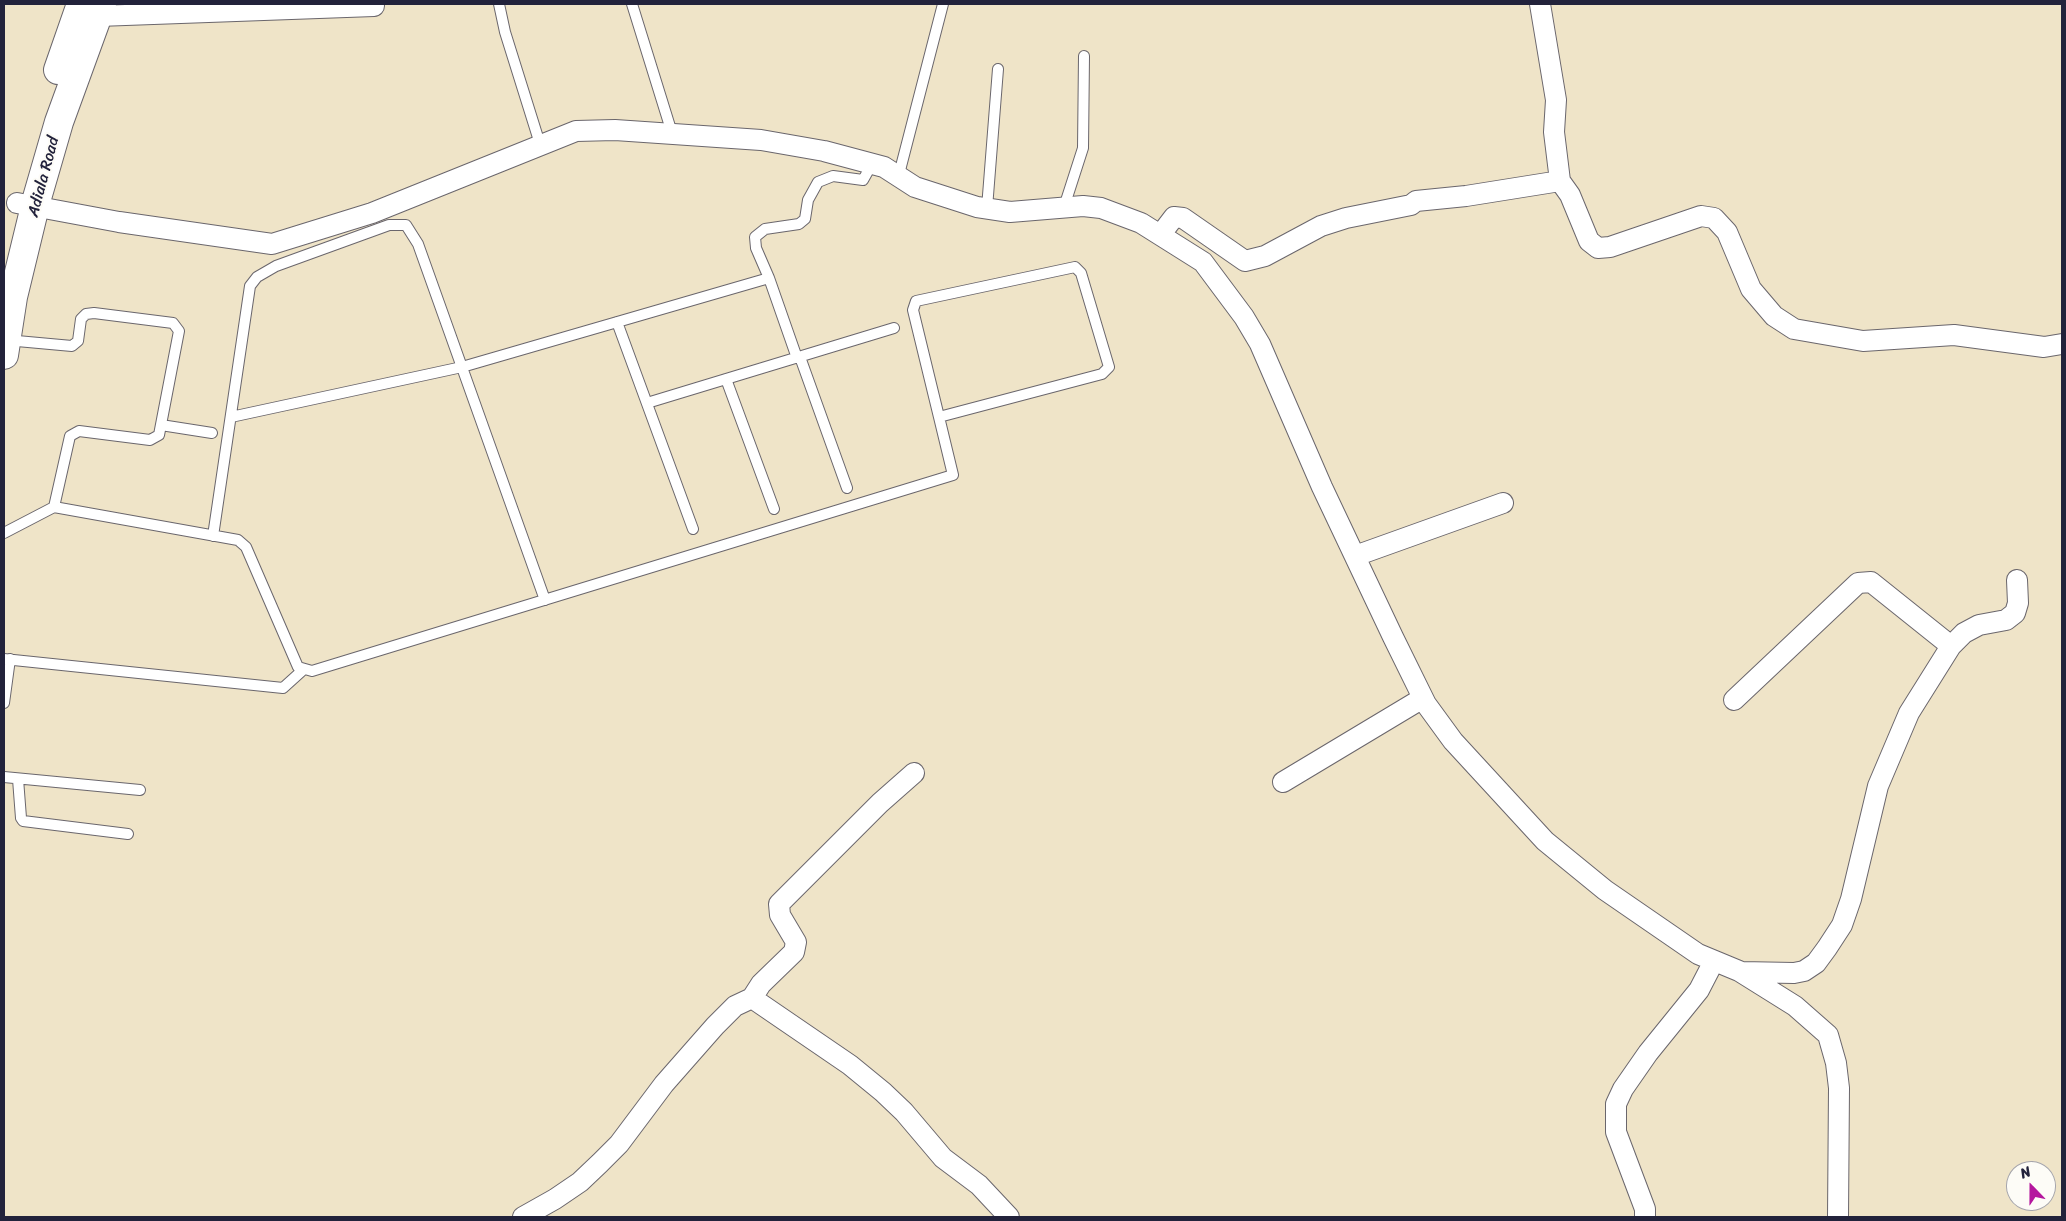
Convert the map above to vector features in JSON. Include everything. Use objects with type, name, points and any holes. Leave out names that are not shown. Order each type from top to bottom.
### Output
[{"type":"main road","name":"Adiala Road","points":[[5,347],[26,205],[42,116],[94,8]]},
{"type":"main road","name":"Adiala Road","points":[[4,259],[26,205]]},
{"type":"street","points":[[1540,4],[1556,100],[1554,132],[1560,180],[1570,195],[1589,241],[1598,248],[1610,247],[1701,216],[1714,218],[1727,232],[1751,289],[1774,316],[1794,329],[1863,342],[1954,335],[2044,347],[2062,344]]},
{"type":"street","points":[[94,8],[374,6]]},
{"type":"street","points":[[26,205],[272,244],[308,235],[400,202],[576,131],[615,130],[761,140],[824,151],[884,167],[898,178],[931,192],[987,208],[1010,212],[1083,206],[1101,208],[1141,223],[1161,234],[1203,262],[1244,317],[1260,344],[1303,445],[1423,698],[1453,741],[1545,841],[1605,890],[1672,938],[1714,961],[1739,972],[1811,1019],[1828,1035],[1839,1088],[1838,1217]]},
{"type":"street","points":[[1161,234],[1174,217],[1183,218],[1244,262],[1265,256],[1321,226],[1346,218],[1411,205],[1416,201],[1466,196],[1560,180]]},
{"type":"street","points":[[1355,556],[1503,503]]},
{"type":"street","points":[[1739,972],[1794,973],[1804,971],[1816,963],[1842,925],[1851,899],[1878,786],[1909,713],[1952,646],[1964,633],[1979,625],[2006,620],[2015,613],[2018,603],[2017,580]]},
{"type":"street","points":[[1734,700],[1858,583],[1871,582],[1952,646]]},
{"type":"street","points":[[1283,782],[1423,698]]},
{"type":"street","points":[[523,1217],[562,1195],[600,1163],[619,1144],[664,1084],[715,1026],[735,1006],[752,998],[761,984],[794,952],[796,942],[780,915],[779,904],[880,803],[914,774]]},
{"type":"street","points":[[1645,1217],[1645,1210],[1616,1132],[1616,1104],[1623,1089],[1648,1053],[1699,990],[1714,961]]},
{"type":"street","points":[[752,998],[850,1065],[883,1092],[904,1112],[944,1158],[973,1180],[1009,1217]]},
{"type":"lane","points":[[499,4],[505,32],[540,144]]},
{"type":"lane","points":[[632,4],[672,133]]},
{"type":"lane","points":[[898,178],[943,4]]},
{"type":"lane","points":[[1064,207],[1083,148],[1084,56]]},
{"type":"lane","points":[[987,208],[998,69]]},
{"type":"lane","points":[[847,488],[799,357],[756,248],[755,237],[765,229],[798,224],[805,219],[808,200],[818,182],[832,176],[863,180],[872,164]]},
{"type":"lane","points":[[213,536],[250,286],[257,277],[276,266],[389,225],[406,225],[418,244],[544,600]]},
{"type":"lane","points":[[4,533],[54,507],[238,540],[246,547],[298,667],[312,671],[953,475],[913,310],[916,301],[1075,266],[1082,274],[1109,367],[1102,374],[939,417]]},
{"type":"lane","points":[[231,416],[462,367],[769,278]]},
{"type":"lane","points":[[5,347],[72,346],[78,341],[81,319],[86,314],[94,313],[173,323],[180,331],[159,435],[150,440],[79,431],[70,436],[54,507]]},
{"type":"lane","points":[[618,322],[693,529]]},
{"type":"lane","points":[[647,403],[894,328]]},
{"type":"lane","points":[[726,379],[774,509]]},
{"type":"lane","points":[[161,425],[212,433]]},
{"type":"lane","points":[[4,703],[7,659],[282,688],[304,669]]},
{"type":"lane","points":[[4,776],[18,779],[140,790]]},
{"type":"lane","points":[[18,779],[21,818],[23,821],[128,834]]}]
